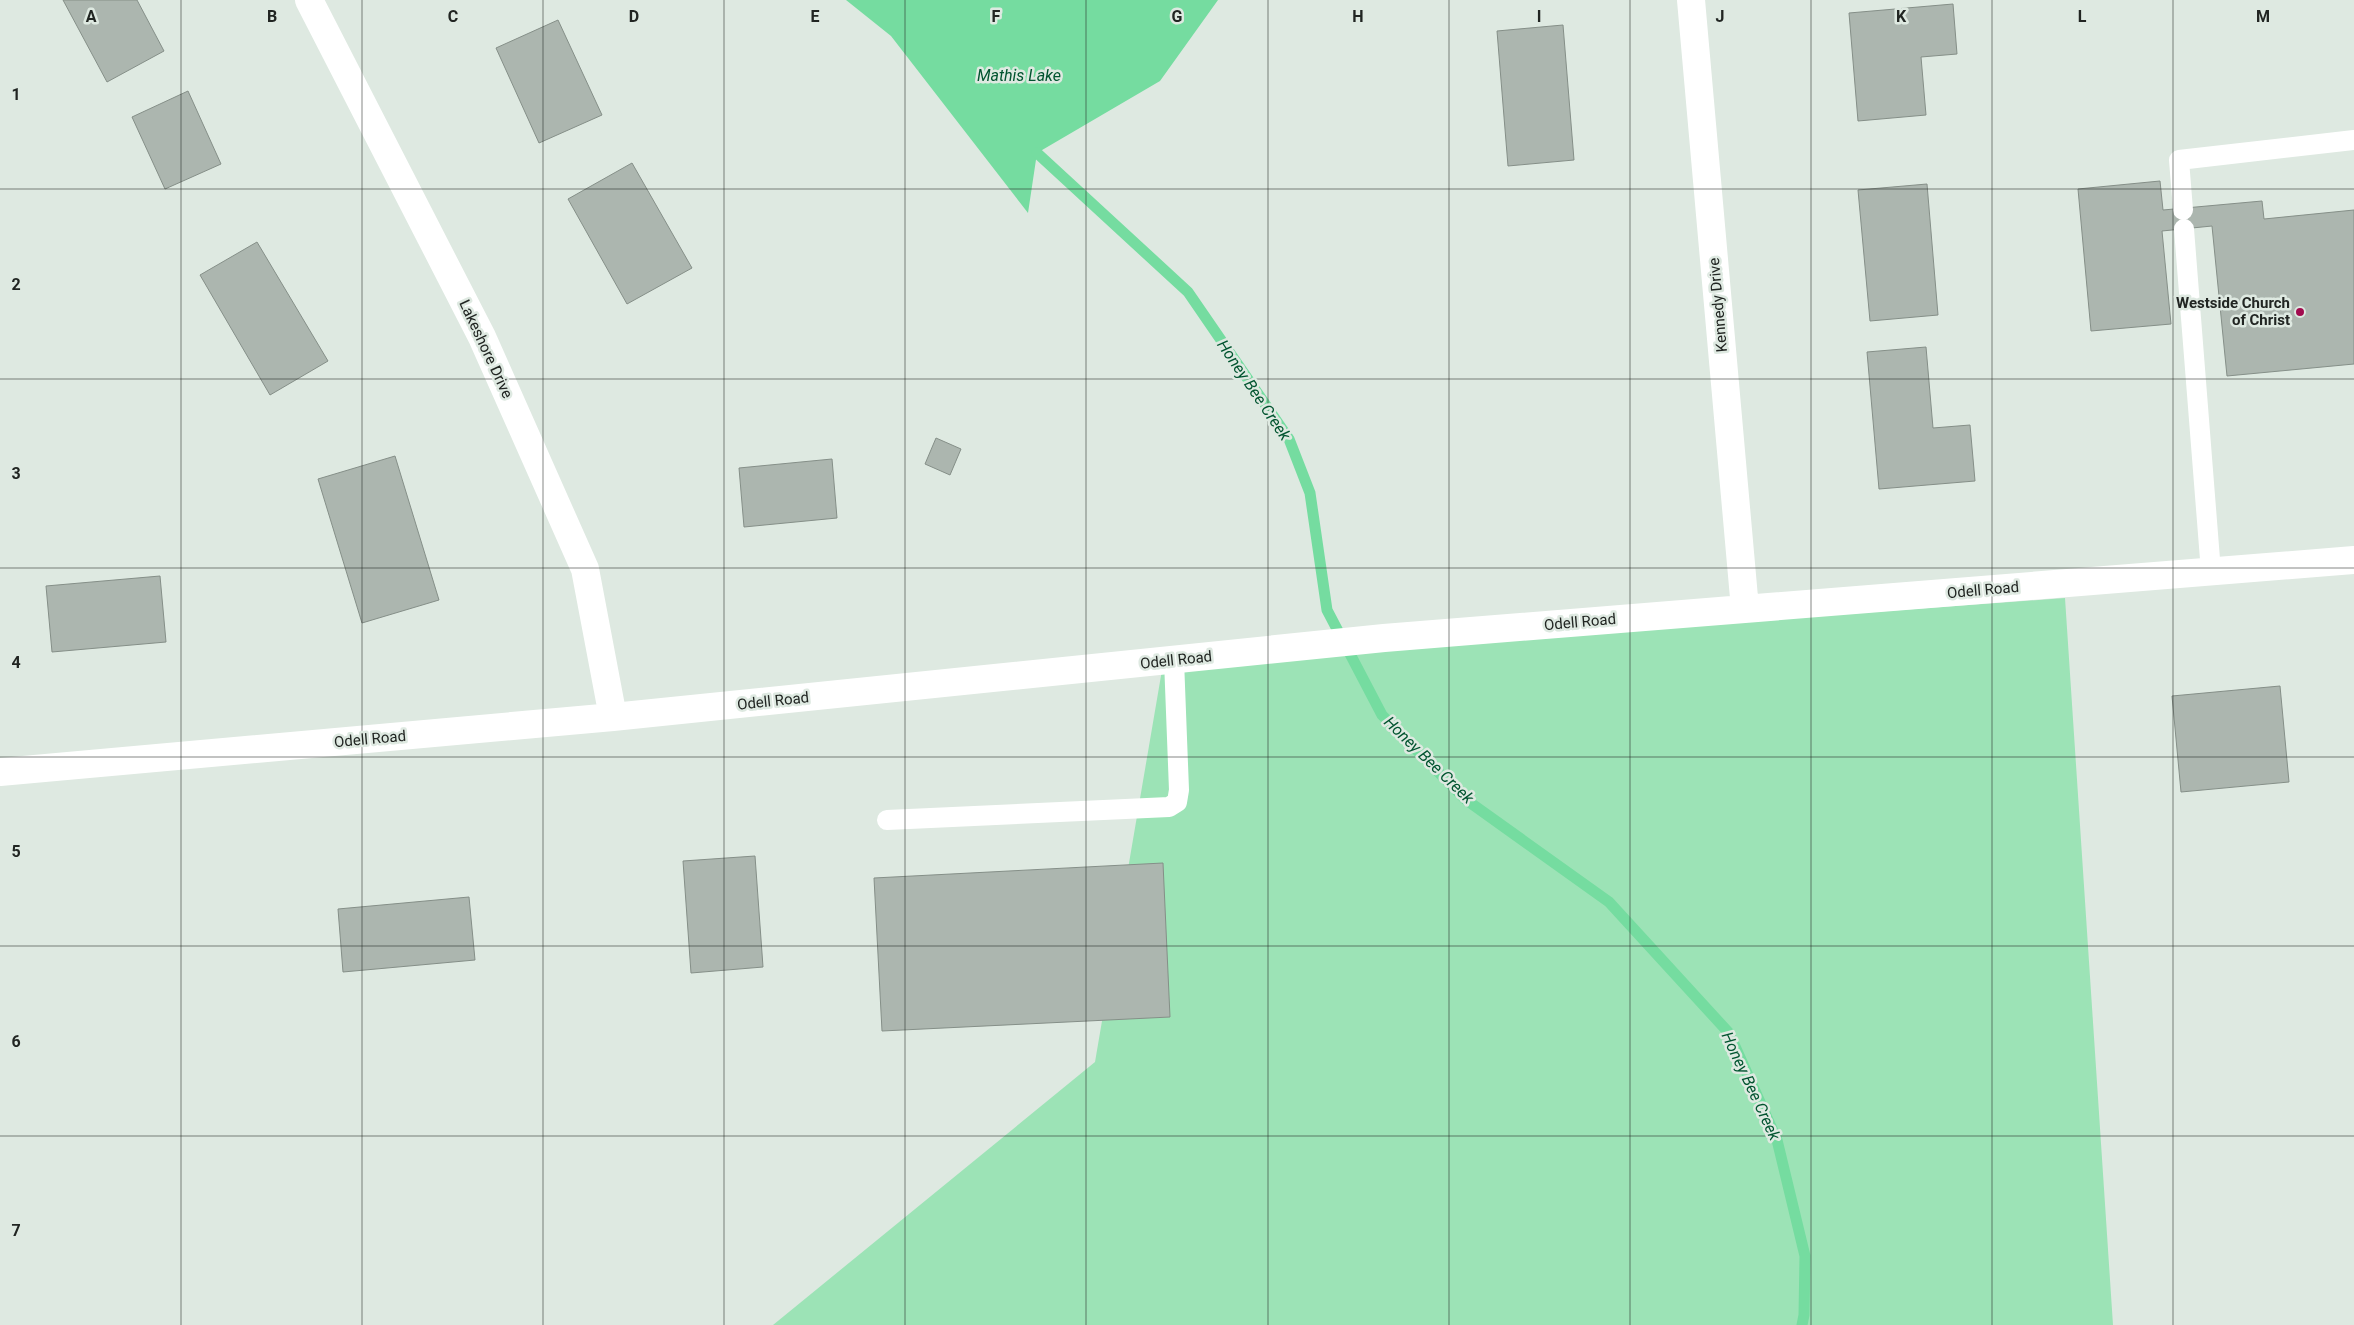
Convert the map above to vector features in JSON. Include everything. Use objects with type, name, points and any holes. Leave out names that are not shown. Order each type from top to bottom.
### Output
[{"type":"street","name":"Lakeshore Drive","points":[[309,0],[482,338],[585,570],[613,717]]},
{"type":"street","name":"Kennedy Drive","points":[[1691,0],[1745,609]]},
{"type":"street","name":"Odell Road","points":[[0,772],[613,717],[1384,638],[2354,560]]},
{"type":"lane","points":[[2212,572],[2179,160],[2354,140]]},
{"type":"lane","points":[[887,820],[1169,807],[1177,802],[1179,790],[1174,660]]},
{"type":"shaded area","points":[[2065,598],[2113,1325],[773,1325],[1095,1062],[1163,664]]},
{"type":"water","name":"Mathis Lake","points":[[846,0],[1218,0],[1160,81],[1037,153],[1028,213],[891,36]]},
{"type":"building","points":[[63,0],[137,0],[164,51],[107,82]]},
{"type":"building","points":[[1953,4],[1957,54],[1921,57],[1926,115],[1858,121],[1849,13]]},
{"type":"building","points":[[558,20],[602,115],[539,143],[496,48]]},
{"type":"building","points":[[1563,25],[1574,160],[1508,166],[1497,31]]},
{"type":"building","points":[[188,91],[221,164],[165,189],[132,117]]},
{"type":"building","points":[[632,163],[692,268],[627,304],[568,199]]},
{"type":"building","points":[[2160,181],[2163,210],[2262,201],[2264,219],[2354,210],[2354,364],[2227,376],[2212,226],[2162,231],[2171,324],[2091,331],[2078,189]]},
{"type":"building","points":[[1927,184],[1938,315],[1870,321],[1858,190]]},
{"type":"building","points":[[257,242],[328,361],[270,395],[200,275]]},
{"type":"building","points":[[1926,347],[1933,428],[1970,425],[1975,481],[1879,489],[1867,352]]},
{"type":"building","points":[[936,438],[961,449],[950,475],[925,464]]},
{"type":"building","points":[[395,456],[439,600],[362,623],[318,479]]},
{"type":"building","points":[[832,459],[837,518],[744,527],[739,468]]},
{"type":"building","points":[[160,576],[166,642],[52,652],[46,586]]},
{"type":"building","points":[[2280,686],[2289,782],[2181,792],[2172,696]]},
{"type":"building","points":[[755,856],[763,967],[691,973],[683,861]]},
{"type":"building","points":[[1163,863],[1170,1017],[882,1031],[874,878]]},
{"type":"building","points":[[469,897],[475,960],[343,972],[338,909]]},
{"type":"waterway","name":"Honey Bee Creek","points":[[1037,153],[1188,292],[1289,439],[1310,493],[1327,610],[1382,715],[1465,799],[1609,902],[1729,1033],[1777,1140],[1805,1256],[1804,1315],[1802,1325]]},
{"type":"place","name":"Westside Church of Christ","points":[[2300,312]]}]
